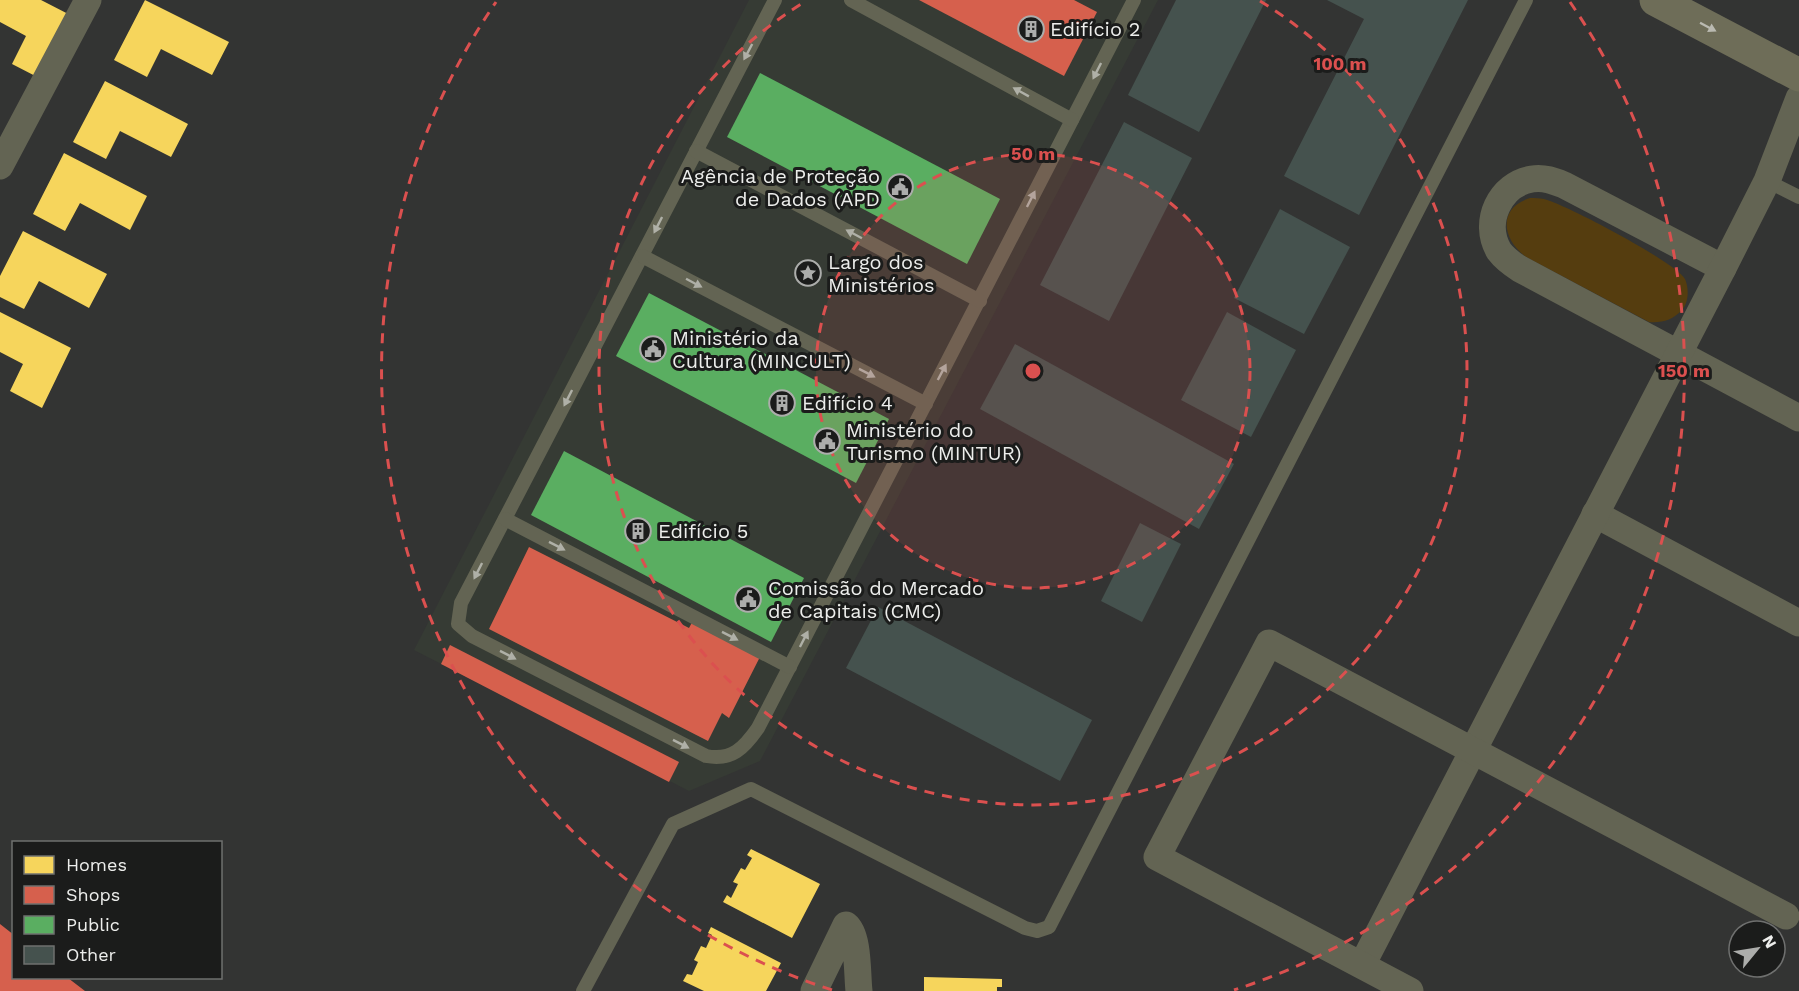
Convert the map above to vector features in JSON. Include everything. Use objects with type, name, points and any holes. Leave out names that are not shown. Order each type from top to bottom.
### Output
[{"type":"street","points":[[0,166],[8,131],[88,0]]},
{"type":"street","points":[[1656,0],[1799,75]]},
{"type":"street","points":[[1362,965],[1724,268],[1767,181],[1799,98]]},
{"type":"street","points":[[1724,268],[1564,185],[1549,180],[1533,179],[1517,183],[1505,193],[1496,207],[1492,221],[1493,236],[1498,249],[1507,261],[1799,418]]},
{"type":"street","points":[[1595,514],[1799,623]]},
{"type":"street","points":[[1410,991],[1158,857],[1269,643],[1786,916]]},
{"type":"street","points":[[814,991],[846,925],[850,928],[854,938],[859,991]]},
{"type":"lane","points":[[775,0],[461,603],[458,624],[483,642],[706,756],[720,759],[735,753],[750,740],[758,728],[1134,0]]},
{"type":"lane","points":[[851,0],[1072,120]]},
{"type":"lane","points":[[583,991],[673,824],[751,789],[1025,928],[1037,932],[1048,927],[1526,0]]},
{"type":"lane","points":[[696,151],[980,301]]},
{"type":"lane","points":[[1767,181],[1799,197]]},
{"type":"lane","points":[[642,256],[926,404]]},
{"type":"lane","points":[[505,519],[790,667]]},
{"type":"shaded area","points":[[749,0],[1158,0],[760,761],[689,791],[414,650]]},
{"type":"shaded area","points":[[1530,198],[1544,199],[1574,211],[1663,260],[1678,271],[1685,279],[1688,295],[1682,310],[1667,320],[1649,322],[1526,257],[1512,242],[1507,225],[1512,209]]},
{"type":"building: Homes","points":[[0,0],[41,0],[76,18],[45,81],[12,64],[26,36],[0,22]]},
{"type":"building: Homes","points":[[145,0],[229,42],[212,75],[161,49],[147,77],[114,60]]},
{"type":"building: Homes","points":[[105,81],[188,124],[171,157],[120,131],[106,159],[73,142]]},
{"type":"building: Homes","points":[[64,153],[147,196],[130,230],[80,203],[65,231],[33,214]]},
{"type":"building: Homes","points":[[23,231],[107,274],[89,308],[39,281],[24,309],[0,297],[0,276]]},
{"type":"building: Homes","points":[[0,312],[71,348],[42,408],[10,391],[23,364],[0,352]]},
{"type":"building: Homes","points":[[751,849],[820,884],[792,938],[723,902],[727,895],[731,898],[738,884],[733,882],[741,868],[745,870],[752,858],[747,855]]},
{"type":"building: Homes","points":[[711,927],[781,963],[766,991],[704,991],[683,981],[687,974],[692,975],[698,962],[694,960],[701,946],[706,948],[712,935],[708,933]]},
{"type":"building: Homes","points":[[924,977],[1002,979],[1002,987],[997,987],[997,991],[924,991]]},
{"type":"building: Shops","name":"Edifício 2","points":[[919,0],[1074,0],[1097,12],[1064,76]]},
{"type":"building: Shops","points":[[529,547],[689,628],[696,615],[764,649],[729,718],[722,713],[708,741],[489,629]]},
{"type":"building: Shops","points":[[450,645],[679,762],[669,782],[441,664]]},
{"type":"building: Shops","points":[[0,924],[12,933],[12,979],[69,979],[85,991],[0,991]]},
{"type":"building: Public","points":[[760,73],[1000,199],[967,264],[727,137]]},
{"type":"building: Public","name":"Edifício 4","points":[[649,293],[889,419],[856,483],[616,356]]},
{"type":"building: Public","name":"Edifício 5","points":[[564,451],[804,578],[771,642],[531,515]]},
{"type":"building: Other","points":[[1176,0],[1266,0],[1199,132],[1128,95]]},
{"type":"building: Other","points":[[1327,0],[1468,0],[1359,215],[1284,176],[1364,19]]},
{"type":"building: Other","points":[[1124,122],[1192,158],[1109,321],[1040,285]]},
{"type":"building: Other","points":[[1280,209],[1350,247],[1304,334],[1234,298]]},
{"type":"building: Other","points":[[1227,312],[1296,350],[1251,437],[1181,400]]},
{"type":"building: Other","points":[[1015,344],[1234,464],[1199,529],[980,409]]},
{"type":"building: Other","points":[[1140,523],[1181,544],[1142,622],[1101,601]]},
{"type":"building: Other","points":[[878,607],[1092,720],[1060,781],[846,668]]},
{"type":"place","name":"Edifício 2","points":[[1031,29]]},
{"type":"place","name":"Agência de Proteção de Dados (APD","points":[[900,187]]},
{"type":"place","name":"Largo dos Ministérios","points":[[808,273]]},
{"type":"place","name":"Ministério da Cultura (MINCULT)","points":[[653,349]]},
{"type":"place","name":"Edifício 4","points":[[782,403]]},
{"type":"place","name":"Ministério do Turismo (MINTUR)","points":[[827,441]]},
{"type":"place","name":"Edifício 5","points":[[638,531]]},
{"type":"place","name":"Comissão do Mercado de Capitais (CMC)","points":[[748,599]]}]
